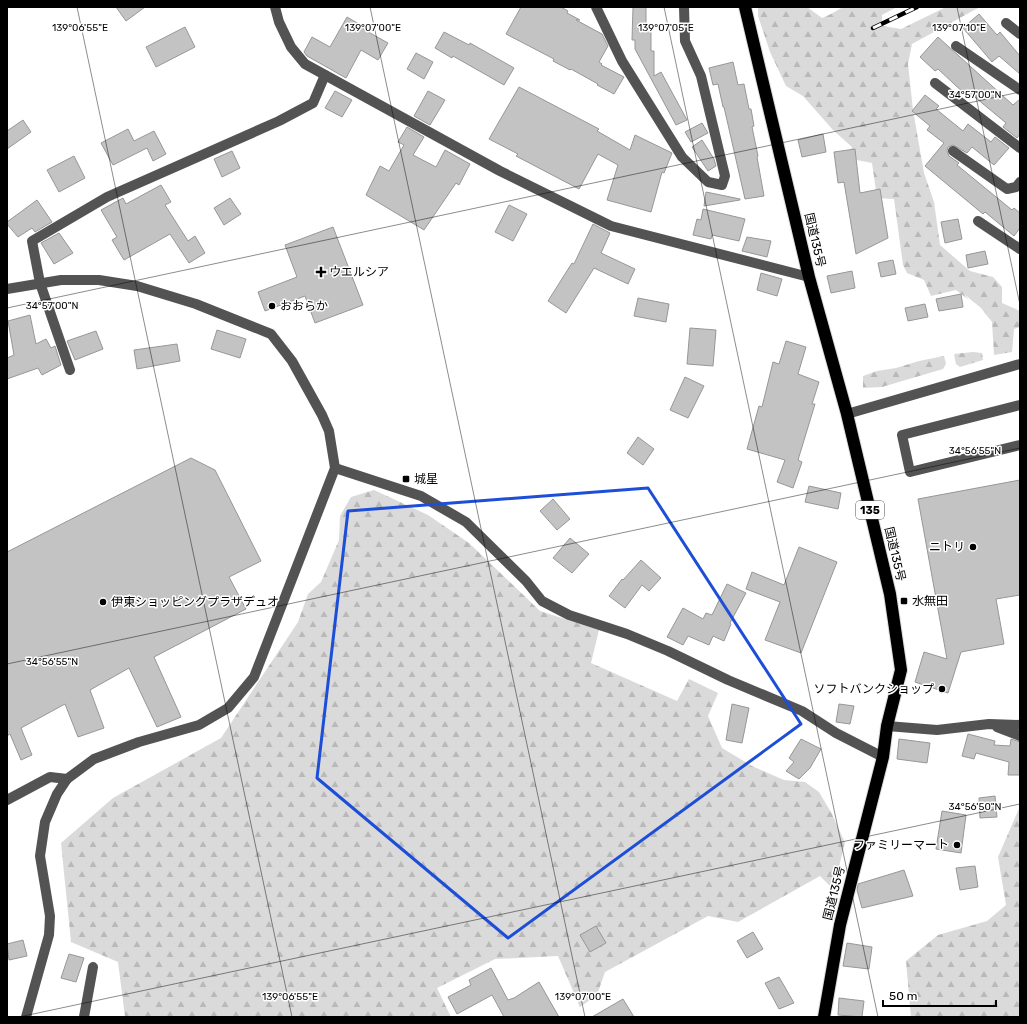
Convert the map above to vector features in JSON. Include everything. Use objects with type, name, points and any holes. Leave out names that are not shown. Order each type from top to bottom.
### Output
[{"type":"highway","name":"国道135号","points":[[745,7],[809,276],[847,414],[890,594],[901,670],[886,726],[883,757],[840,925],[824,1017]]},
{"type":"street","points":[[275,7],[279,22],[291,47],[305,64],[500,171],[611,226],[809,276]]},
{"type":"street","points":[[596,7],[622,61],[682,157],[708,182],[722,185],[725,176],[701,76],[685,41],[684,7]]},
{"type":"street","points":[[1006,23],[1020,34]]},
{"type":"street","points":[[956,46],[1020,90]]},
{"type":"street","points":[[70,370],[40,283],[32,241],[107,197],[279,121],[313,103],[324,75]]},
{"type":"street","points":[[936,83],[1020,148]]},
{"type":"street","points":[[952,151],[1007,189],[1016,187],[1020,182]]},
{"type":"street","points":[[978,221],[1020,250]]},
{"type":"street","points":[[7,289],[61,280],[99,280],[137,286],[196,304],[271,334],[292,361],[322,415],[329,431],[335,468],[254,677],[228,708],[199,724],[139,742],[94,759],[67,779],[57,794],[45,822],[40,856],[50,916],[49,935],[26,1017]]},
{"type":"street","points":[[847,414],[1020,364]]},
{"type":"street","points":[[1020,405],[902,434],[910,472],[1020,445]]},
{"type":"street","points":[[335,468],[421,496],[466,522],[526,581],[542,600],[569,615],[627,634],[668,651],[728,680],[802,711],[836,733],[883,757]]},
{"type":"street","points":[[886,726],[937,730],[989,724],[1020,725]]},
{"type":"street","points":[[989,724],[1020,736]]},
{"type":"street","points":[[7,800],[50,777],[67,779]]},
{"type":"street","points":[[84,1017],[94,967]]},
{"type":"highlighted area","points":[[648,488],[801,724],[508,938],[317,778],[348,511]]},
{"type":"green space","points":[[758,7],[807,7],[822,18],[843,7],[897,7],[882,15],[882,26],[901,29],[946,7],[980,7],[912,44],[908,64],[913,110],[924,173],[934,202],[940,245],[970,271],[993,277],[1002,287],[1002,303],[1020,311],[1020,327],[1014,329],[1012,352],[994,355],[992,322],[981,308],[964,294],[969,300],[956,290],[931,296],[924,280],[907,273],[903,265],[894,199],[877,198],[872,163],[857,160],[848,155],[852,147],[833,130],[803,96],[786,86],[770,52],[758,16]]},
{"type":"green space","points":[[973,352],[982,353],[983,360],[960,367],[956,364],[954,354]]},
{"type":"green space","points":[[944,356],[946,364],[943,369],[882,387],[863,388],[863,376],[877,371],[896,368],[919,361]]},
{"type":"green space","points":[[374,490],[428,515],[469,543],[540,611],[599,630],[591,663],[677,701],[689,679],[718,693],[708,716],[722,748],[752,766],[784,780],[805,782],[819,792],[832,814],[845,843],[838,870],[831,887],[820,876],[738,922],[708,916],[605,972],[597,995],[580,1007],[558,956],[495,959],[437,988],[451,1017],[125,1017],[118,962],[71,942],[61,843],[113,798],[221,738],[298,622],[308,594],[321,582],[339,540],[340,516],[351,497]]},
{"type":"green space","points":[[1020,806],[1020,1017],[911,1017],[906,961],[938,935],[987,921],[1006,905],[998,857]]},
{"type":"building","points":[[116,7],[145,7],[126,21]]},
{"type":"building","points":[[521,7],[561,7],[568,11],[567,13],[580,20],[576,20],[602,34],[608,46],[599,62],[602,64],[601,65],[624,77],[614,94],[571,69],[570,70],[553,61],[554,59],[506,34]]},
{"type":"building","points":[[633,7],[646,7],[646,28],[651,28],[651,51],[654,51],[654,76],[661,72],[687,120],[676,125],[635,49],[635,40],[632,40]]},
{"type":"building","points":[[979,14],[997,35],[1000,32],[1020,56],[1020,74],[999,56],[992,62],[963,28]]},
{"type":"building","points":[[347,17],[364,27],[363,29],[388,43],[378,60],[361,50],[346,78],[307,56],[304,52],[312,37],[330,47]]},
{"type":"building","points":[[185,27],[195,47],[156,67],[146,47]]},
{"type":"building","points":[[444,32],[469,45],[470,43],[514,68],[504,85],[453,56],[452,58],[435,48]]},
{"type":"building","points":[[938,37],[1013,105],[1020,99],[1020,134],[1017,138],[1003,127],[1006,123],[970,93],[967,96],[938,69],[935,71],[920,57]]},
{"type":"building","points":[[416,53],[433,62],[424,79],[407,69]]},
{"type":"building","points":[[733,62],[738,85],[744,84],[749,109],[751,109],[754,126],[752,127],[764,196],[745,199],[718,84],[713,85],[709,68]]},
{"type":"building","points":[[519,87],[599,129],[597,131],[630,150],[635,135],[672,153],[664,173],[662,172],[651,212],[607,200],[618,165],[598,154],[579,189],[516,156],[518,154],[489,139]]},
{"type":"building","points":[[335,91],[352,100],[342,117],[325,108]]},
{"type":"building","points":[[428,91],[445,100],[430,125],[414,116]]},
{"type":"building","points":[[925,95],[939,106],[936,109],[963,131],[968,124],[991,142],[995,137],[1009,148],[994,165],[972,147],[967,153],[953,145],[948,147],[947,151],[949,156],[959,163],[957,165],[1012,210],[1014,208],[1020,213],[1020,228],[1014,236],[985,212],[983,214],[925,166],[944,143],[927,130],[930,126],[912,111]]},
{"type":"building","points":[[23,120],[31,132],[7,149],[7,131]]},
{"type":"building","points":[[702,123],[708,133],[691,142],[685,132]]},
{"type":"building","points":[[407,127],[424,137],[413,155],[436,167],[445,150],[470,164],[459,185],[456,183],[424,230],[366,195],[380,166],[389,171],[404,145],[398,142]]},
{"type":"building","points":[[128,129],[134,141],[154,131],[166,154],[153,161],[147,148],[113,165],[101,143]]},
{"type":"building","points":[[823,134],[826,152],[802,157],[798,140]]},
{"type":"building","points":[[702,140],[714,159],[716,166],[708,171],[692,147]]},
{"type":"building","points":[[855,149],[860,193],[880,189],[888,238],[856,254],[844,182],[838,183],[834,152]]},
{"type":"building","points":[[232,151],[240,168],[222,177],[214,159]]},
{"type":"building","points":[[74,156],[85,178],[59,192],[47,170]]},
{"type":"building","points":[[161,185],[171,202],[165,205],[188,241],[195,236],[205,253],[189,263],[170,234],[124,260],[112,240],[117,237],[101,210],[123,198],[126,204]]},
{"type":"building","points":[[706,192],[740,199],[740,200],[704,206]]},
{"type":"building","points":[[230,198],[241,214],[224,225],[214,208]]},
{"type":"building","points":[[37,200],[52,222],[35,232],[32,228],[18,237],[7,222]]},
{"type":"building","points":[[509,205],[527,214],[513,241],[495,232]]},
{"type":"building","points":[[703,209],[745,219],[739,241],[712,235],[711,239],[693,235],[697,219],[701,220]]},
{"type":"building","points":[[958,219],[962,239],[945,243],[941,222]]},
{"type":"building","points":[[593,224],[610,233],[601,253],[635,269],[628,284],[594,268],[566,313],[548,301],[572,263],[574,264]]},
{"type":"building","points":[[333,227],[363,305],[315,323],[305,296],[265,311],[258,292],[297,277],[285,245]]},
{"type":"building","points":[[59,233],[73,253],[54,264],[41,243]]},
{"type":"building","points":[[747,237],[771,241],[767,257],[742,251]]},
{"type":"building","points":[[985,251],[988,264],[968,268],[966,255]]},
{"type":"building","points":[[893,260],[896,274],[881,277],[878,263]]},
{"type":"building","points":[[852,271],[855,288],[831,293],[827,276]]},
{"type":"building","points":[[761,273],[782,279],[777,296],[757,290]]},
{"type":"building","points":[[961,294],[963,307],[939,311],[936,299]]},
{"type":"building","points":[[638,298],[669,304],[666,322],[634,316]]},
{"type":"building","points":[[925,304],[928,317],[908,321],[905,308]]},
{"type":"building","points":[[30,315],[36,344],[46,339],[51,348],[55,346],[61,365],[42,375],[38,368],[7,379],[7,358],[14,355],[8,321]]},
{"type":"building","points":[[690,328],[716,330],[713,366],[687,364]]},
{"type":"building","points":[[217,330],[246,339],[240,358],[211,349]]},
{"type":"building","points":[[96,331],[103,349],[75,360],[67,341]]},
{"type":"building","points":[[786,341],[806,347],[798,374],[819,382],[812,404],[815,404],[798,460],[802,462],[793,488],[777,482],[785,460],[747,449],[759,406],[762,407],[773,362],[779,364]]},
{"type":"building","points":[[177,344],[180,361],[137,369],[134,350]]},
{"type":"building","points":[[685,377],[704,386],[688,418],[670,410]]},
{"type":"building","points":[[638,437],[654,449],[643,465],[627,453]]},
{"type":"building","points":[[191,458],[215,470],[261,561],[229,577],[246,609],[154,657],[181,717],[157,727],[129,668],[90,690],[104,728],[78,737],[65,704],[21,728],[32,755],[21,760],[10,734],[7,736],[7,552]]},
{"type":"building","name":"ニトリ","points":[[1020,480],[1020,595],[996,599],[1004,644],[961,652],[948,693],[915,682],[924,652],[947,659],[918,499]]},
{"type":"building","points":[[809,486],[841,493],[838,509],[805,502]]},
{"type":"building","points":[[553,499],[570,519],[557,530],[540,511]]},
{"type":"building","points":[[570,538],[589,554],[572,573],[553,558]]},
{"type":"building","points":[[799,547],[837,562],[801,653],[765,640],[780,602],[746,589],[752,572],[784,585]]},
{"type":"building","points":[[641,560],[661,578],[649,591],[642,585],[625,608],[609,596],[622,579],[623,580]]},
{"type":"building","points":[[727,584],[746,593],[730,623],[731,624],[724,641],[713,636],[709,645],[688,636],[683,645],[667,637],[683,608],[703,619],[706,613],[712,615]]},
{"type":"building","points":[[732,704],[749,708],[742,743],[726,740]]},
{"type":"building","points":[[839,704],[854,706],[850,724],[836,722]]},
{"type":"building","points":[[968,734],[995,741],[994,745],[1010,746],[1011,739],[1020,742],[1020,775],[1008,775],[1009,762],[976,753],[974,759],[962,756]]},
{"type":"building","points":[[801,739],[821,749],[810,768],[799,779],[786,771],[794,762],[789,758]]},
{"type":"building","points":[[899,739],[930,743],[927,763],[897,759]]},
{"type":"building","points":[[995,796],[997,817],[980,818],[979,798]]},
{"type":"building","points":[[942,811],[966,815],[961,853],[936,849]]},
{"type":"building","points":[[975,866],[978,887],[960,890],[956,868]]},
{"type":"building","points":[[904,870],[913,896],[862,908],[857,890],[858,884]]},
{"type":"building","points":[[596,926],[606,943],[590,952],[580,935]]},
{"type":"building","points":[[753,932],[763,949],[747,958],[737,941]]},
{"type":"building","points":[[23,940],[27,956],[9,960],[7,944]]},
{"type":"building","points":[[847,943],[872,947],[869,969],[843,966]]},
{"type":"building","points":[[69,954],[84,958],[76,982],[61,978]]},
{"type":"building","points":[[491,968],[508,1000],[514,998],[539,982],[559,1017],[504,1017],[492,995],[457,1014],[448,997],[471,985],[469,980]]},
{"type":"building","points":[[779,977],[794,1003],[779,1009],[765,983]]},
{"type":"building","points":[[839,998],[864,1001],[862,1017],[838,1015]]},
{"type":"building","points":[[623,999],[634,1017],[592,1017]]},
{"type":"railway","points":[[873,28],[917,7]]},
{"type":"place","name":"ウエルシア","points":[[321,272]]},
{"type":"place","name":"おおらか","points":[[272,306]]},
{"type":"place","name":"城星","points":[[406,479]]},
{"type":"place","name":"ニトリ","points":[[973,547]]},
{"type":"place","name":"水無田","points":[[904,601]]},
{"type":"place","name":"伊東ショッピングプラザデュオ","points":[[103,602]]},
{"type":"place","name":"ソフトバンクショップ","points":[[942,689]]},
{"type":"place","name":"ファミリーマート","points":[[957,845]]}]
